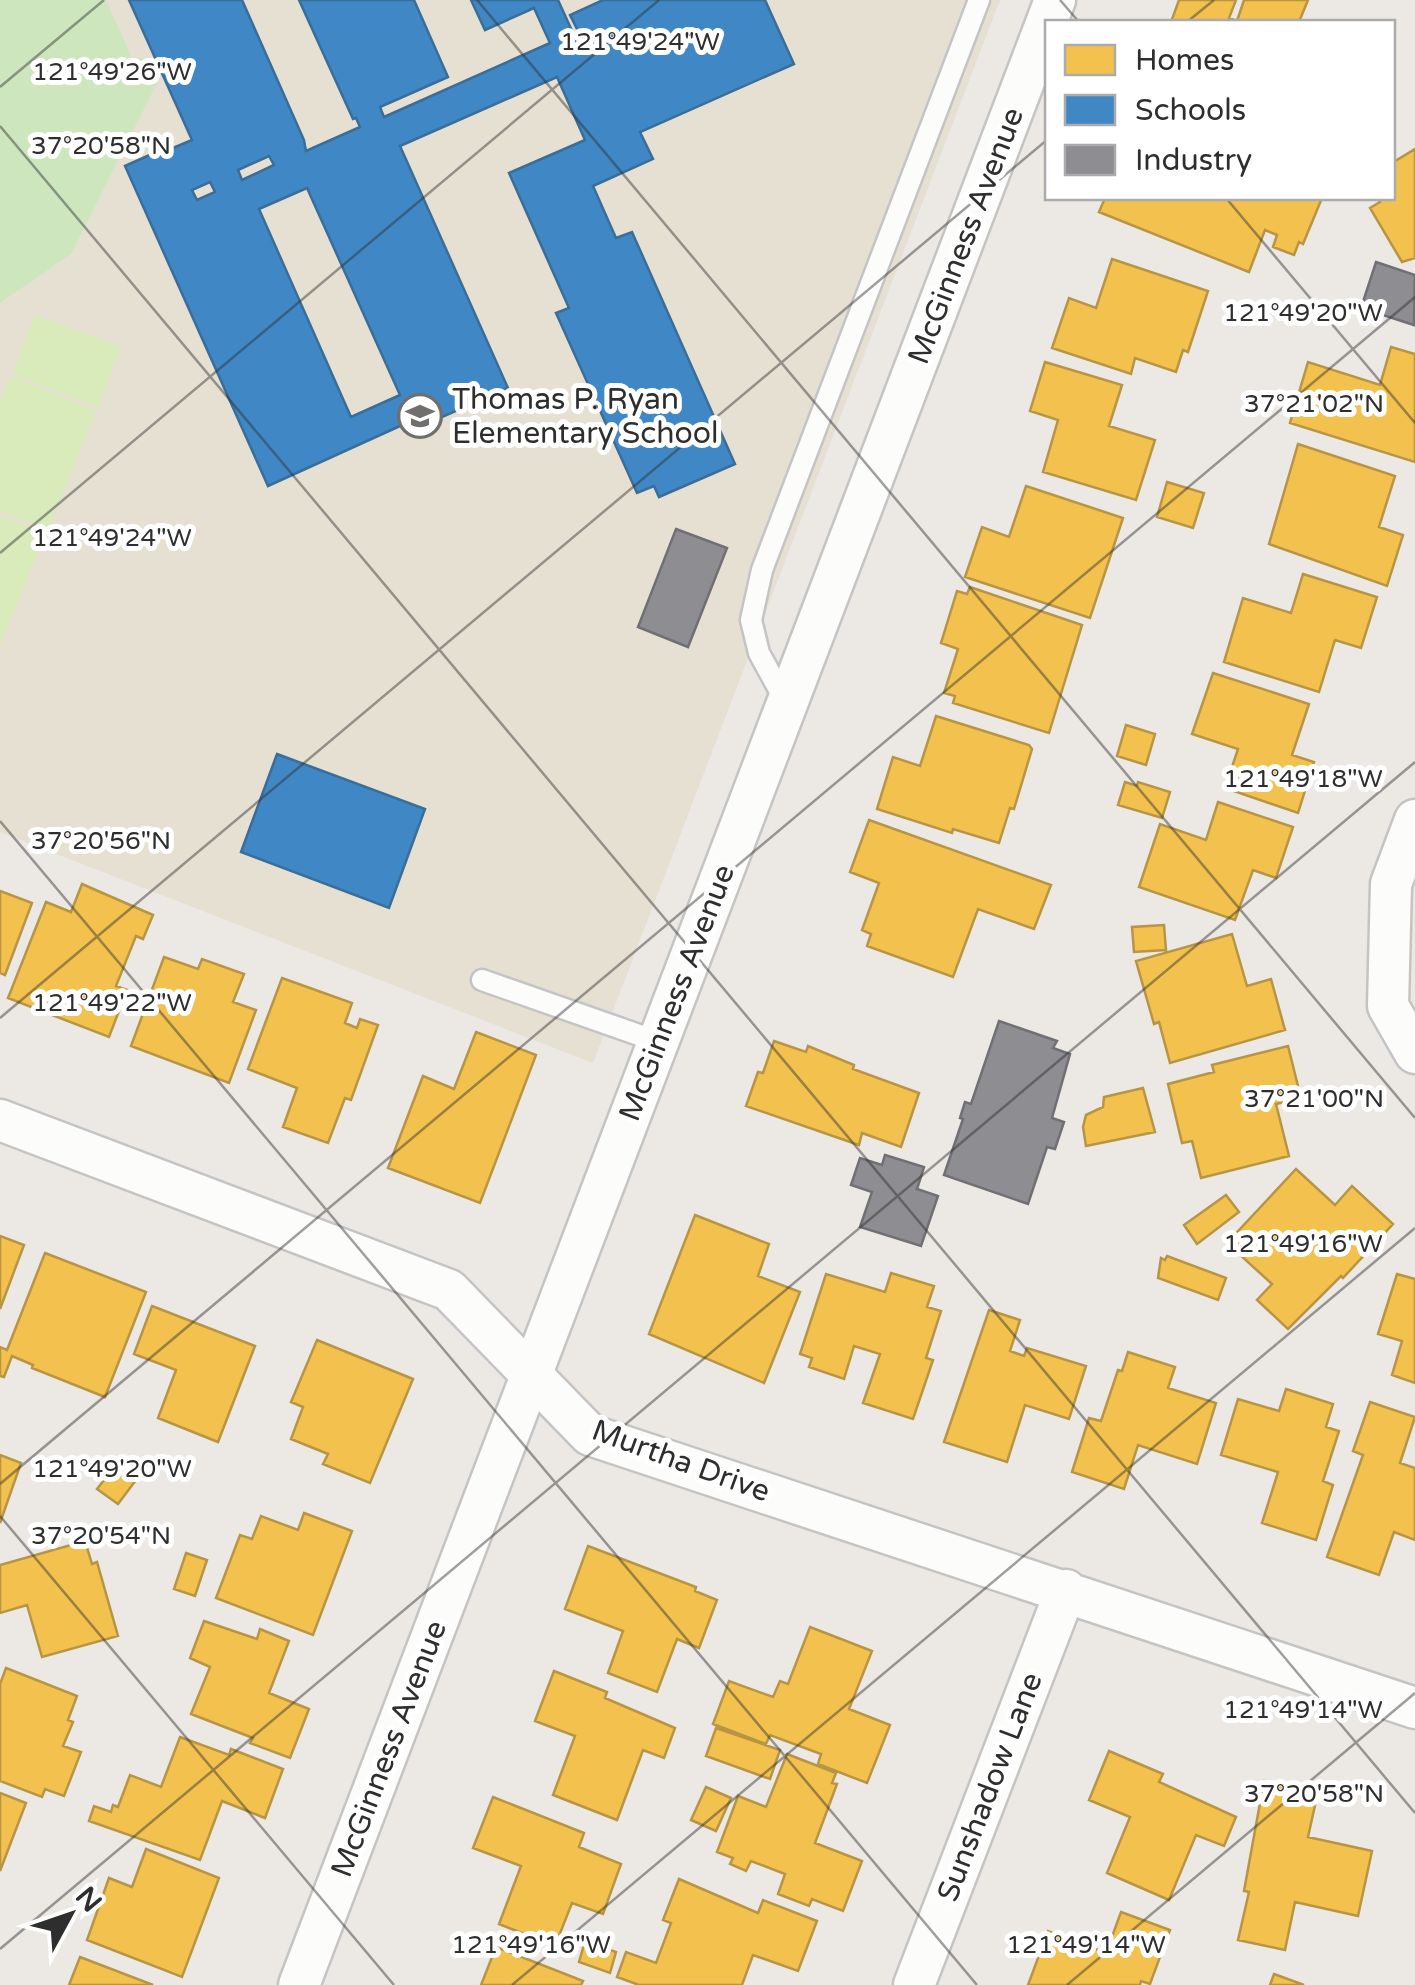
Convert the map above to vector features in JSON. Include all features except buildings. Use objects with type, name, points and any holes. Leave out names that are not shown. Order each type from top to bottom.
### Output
[{"type":"street","name":"McGinness Avenue","points":[[299,1985],[1045,29]]},
{"type":"street","points":[[1415,820],[1391,884],[1388,1006],[1415,1053]]},
{"type":"street","name":"Murtha Drive","points":[[0,1120],[449,1290],[590,1435],[1415,1708]]},
{"type":"street","name":"Sunshadow Lane","points":[[914,1985],[1066,1590]]},
{"type":"lane","points":[[787,704],[759,652],[751,620],[762,570],[979,0]]},
{"type":"lane","points":[[482,980],[659,1042]]},
{"type":"shaded area","name":"Thomas P. Ryan Elementary School","points":[[0,0],[1000,0],[593,1063],[0,832]]},
{"type":"green space","points":[[0,0],[106,0],[133,60],[142,57],[157,83],[71,254],[0,303]]},
{"type":"green space","points":[[35,315],[121,347],[98,408],[12,374]]},
{"type":"green space","points":[[11,376],[96,411],[48,530],[0,511],[0,402]]},
{"type":"green space","points":[[0,515],[46,533],[0,646]]},
{"type":"place","name":"Thomas P. Ryan Elementary School","points":[[420,416]]}]
